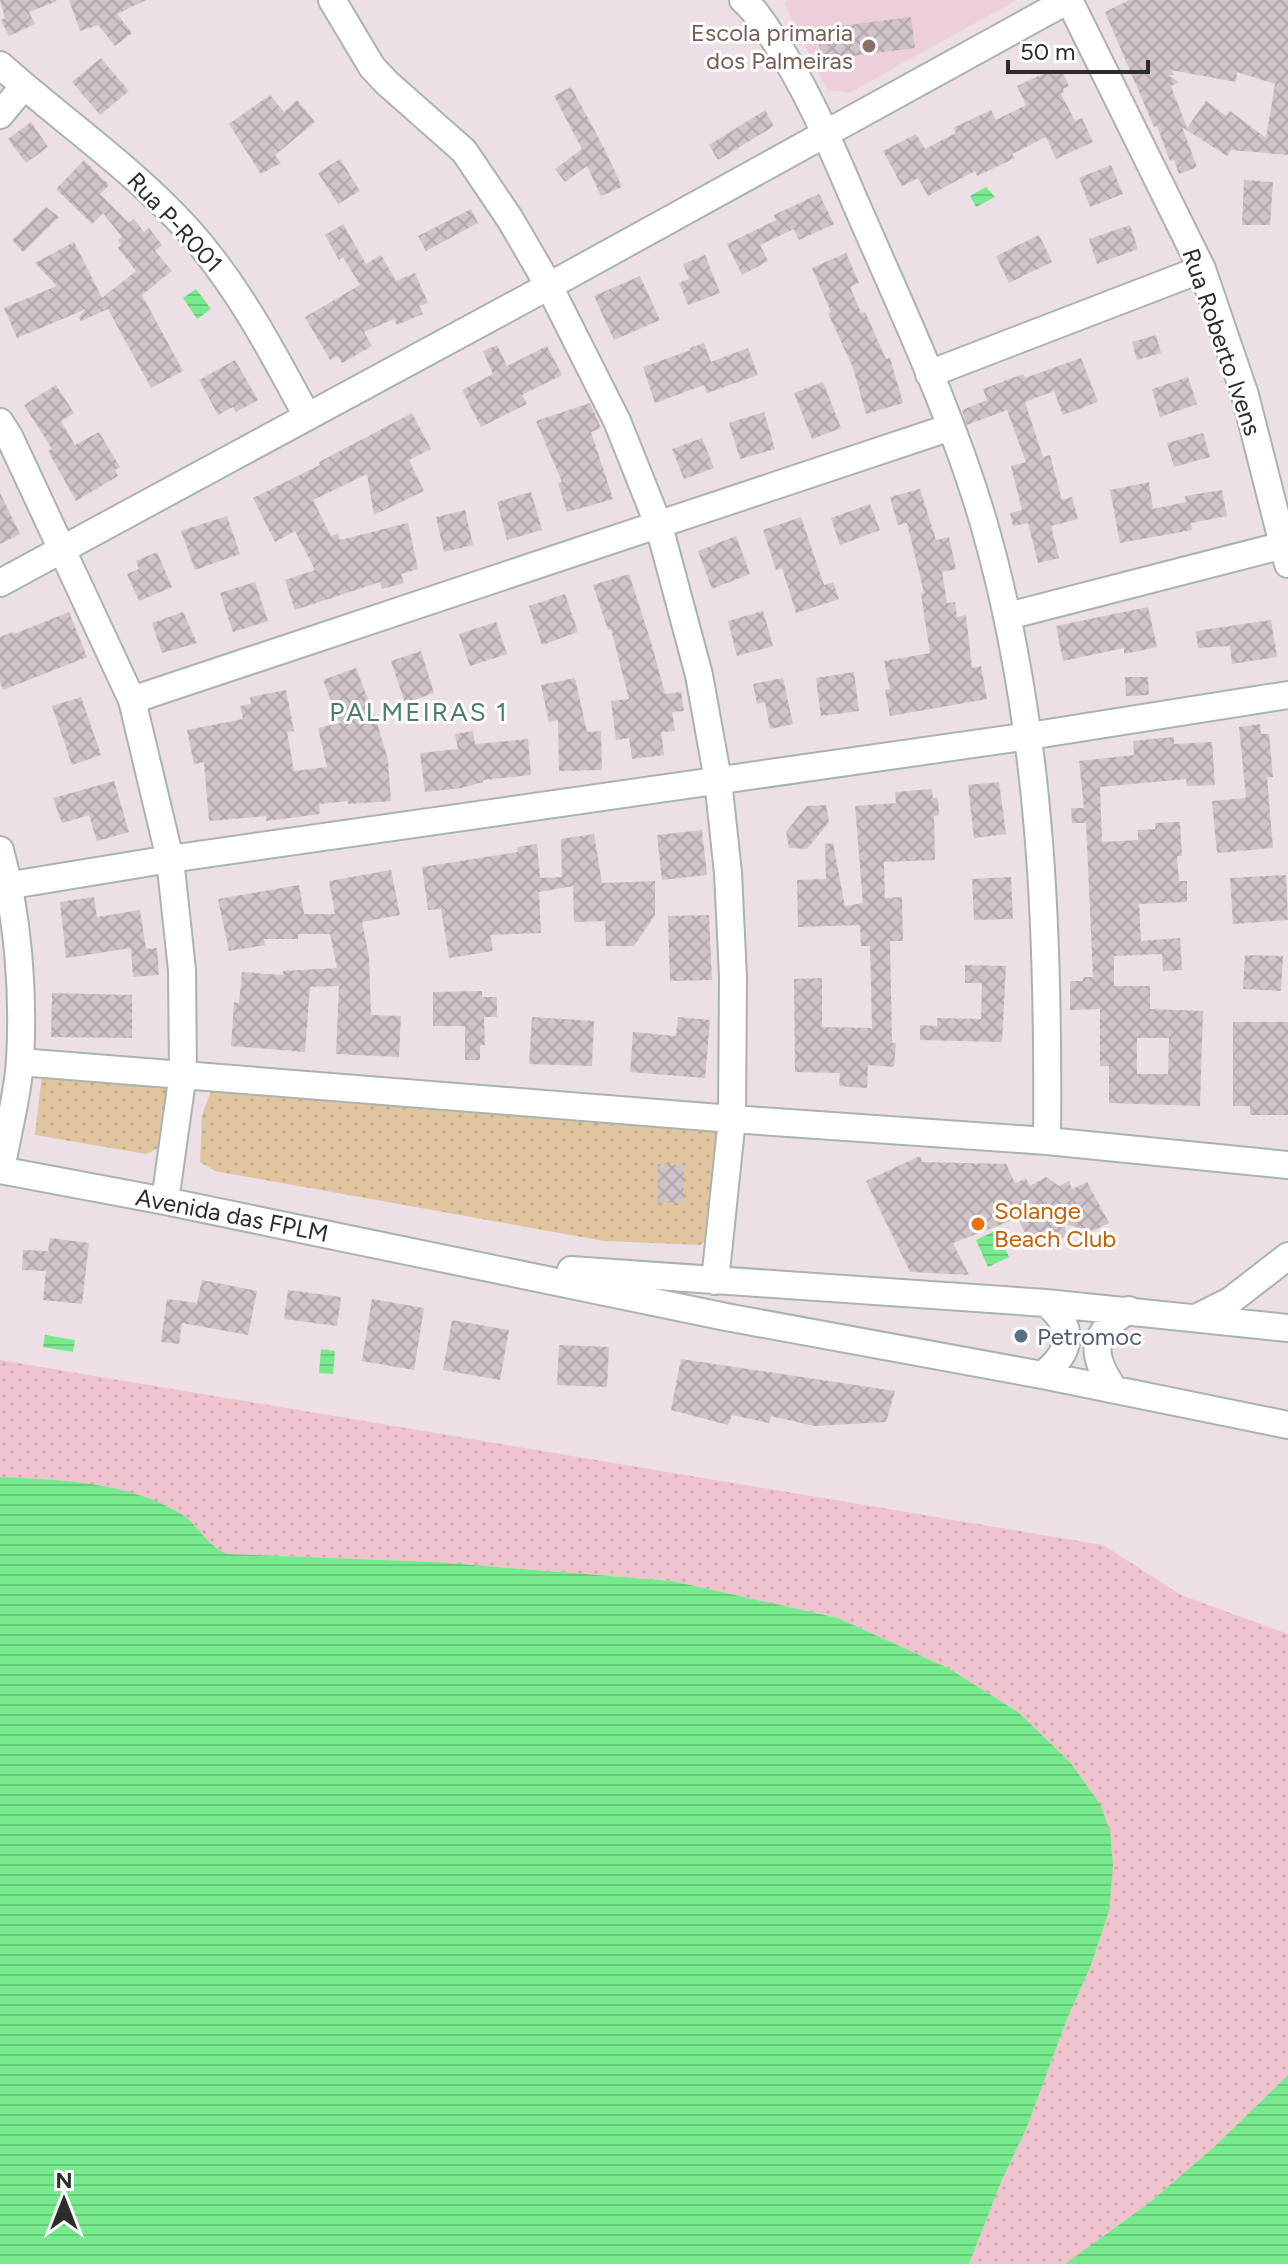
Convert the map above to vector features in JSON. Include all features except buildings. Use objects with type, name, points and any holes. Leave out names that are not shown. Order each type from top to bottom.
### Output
[{"type":"street","points":[[332,0],[372,67],[464,151],[510,219],[549,286],[617,421],[659,526],[699,675],[718,780],[728,873],[732,962],[732,1119],[715,1281]]},
{"type":"street","points":[[743,0],[751,6],[784,53],[826,134],[951,427],[983,523],[1008,616],[1029,736],[1042,861],[1048,976],[1047,1141]]},
{"type":"street","points":[[0,583],[1069,0]]},
{"type":"street","name":"Rua Roberto Ivens","points":[[1069,0],[1202,269],[1245,395],[1286,554]]},
{"type":"street","name":"Rua P-R001","points":[[0,65],[91,138],[189,231],[228,280],[267,342],[307,416]]},
{"type":"street","points":[[0,115],[24,86]]},
{"type":"street","points":[[929,374],[1202,269]]},
{"type":"street","points":[[0,422],[63,548],[132,700],[170,859],[182,970],[183,1073],[165,1201]]},
{"type":"street","points":[[132,700],[951,427]]},
{"type":"street","points":[[1008,616],[1286,554]]},
{"type":"street","points":[[5,887],[170,859],[1029,736],[1288,695]]},
{"type":"street","points":[[0,850],[19,967],[20,1062],[0,1170]]},
{"type":"street","points":[[20,1062],[1047,1141],[1288,1165]]},
{"type":"street","name":"Avenida das FPLM","points":[[0,1170],[464,1262]]},
{"type":"street","points":[[1198,1317],[1230,1301],[1288,1256]]},
{"type":"street","points":[[464,1262],[1046,1303],[1288,1328]]},
{"type":"street","points":[[464,1262],[726,1317],[1042,1375],[1288,1425]]},
{"type":"street","points":[[1042,1375],[1058,1363],[1067,1344],[1062,1321],[1046,1303]]},
{"type":"street","points":[[1114,1389],[1097,1358],[1097,1343],[1103,1331],[1129,1310]]},
{"type":"shaded area","name":"Escola primaria dos Palmeiras","points":[[788,0],[1017,0],[849,93],[827,90],[784,3]]},
{"type":"shaded area","points":[[986,187],[995,197],[976,207],[970,196]]},
{"type":"shaded area","points":[[196,289],[211,309],[197,319],[183,298]]},
{"type":"shaded area","points":[[42,1074],[167,1079],[171,1094],[159,1148],[146,1154],[35,1135]]},
{"type":"shaded area","points":[[213,1086],[718,1123],[718,1230],[700,1245],[604,1241],[215,1171],[200,1162],[202,1115]]},
{"type":"shaded area","points":[[997,1230],[1009,1257],[988,1267],[976,1240]]},
{"type":"shaded area","points":[[45,1335],[75,1340],[73,1352],[43,1347]]},
{"type":"shaded area","points":[[321,1349],[335,1351],[333,1374],[319,1373]]},
{"type":"shaded area","points":[[0,1477],[93,1484],[138,1495],[181,1514],[212,1545],[227,1554],[436,1562],[672,1581],[838,1618],[948,1668],[1018,1712],[1070,1762],[1100,1804],[1110,1831],[1113,1866],[1109,1911],[1091,1965],[969,2264],[0,2264]]},
{"type":"shaded area","points":[[1288,2075],[1288,2264],[1065,2264],[1149,2203],[1214,2147]]},
{"type":"sand","points":[[0,1360],[1103,1545],[1181,1595],[1288,1634],[1288,2075],[1214,2147],[1149,2203],[1070,2262],[969,2264],[1001,2182],[1027,2127],[1109,1911],[1070,1762],[1018,1712],[948,1668],[838,1618],[671,1581],[436,1562],[227,1554],[211,1547],[192,1523],[67,1481],[0,1477]]},
{"type":"place","name":"Escola primaria dos Palmeiras","points":[[869,46]]},
{"type":"place","name":"Solange Beach Club","points":[[978,1224]]},
{"type":"place","name":"Petromoc","points":[[1021,1336]]},
{"type":"district","name":"PALMEIRAS 1","points":[[419,712]]}]
